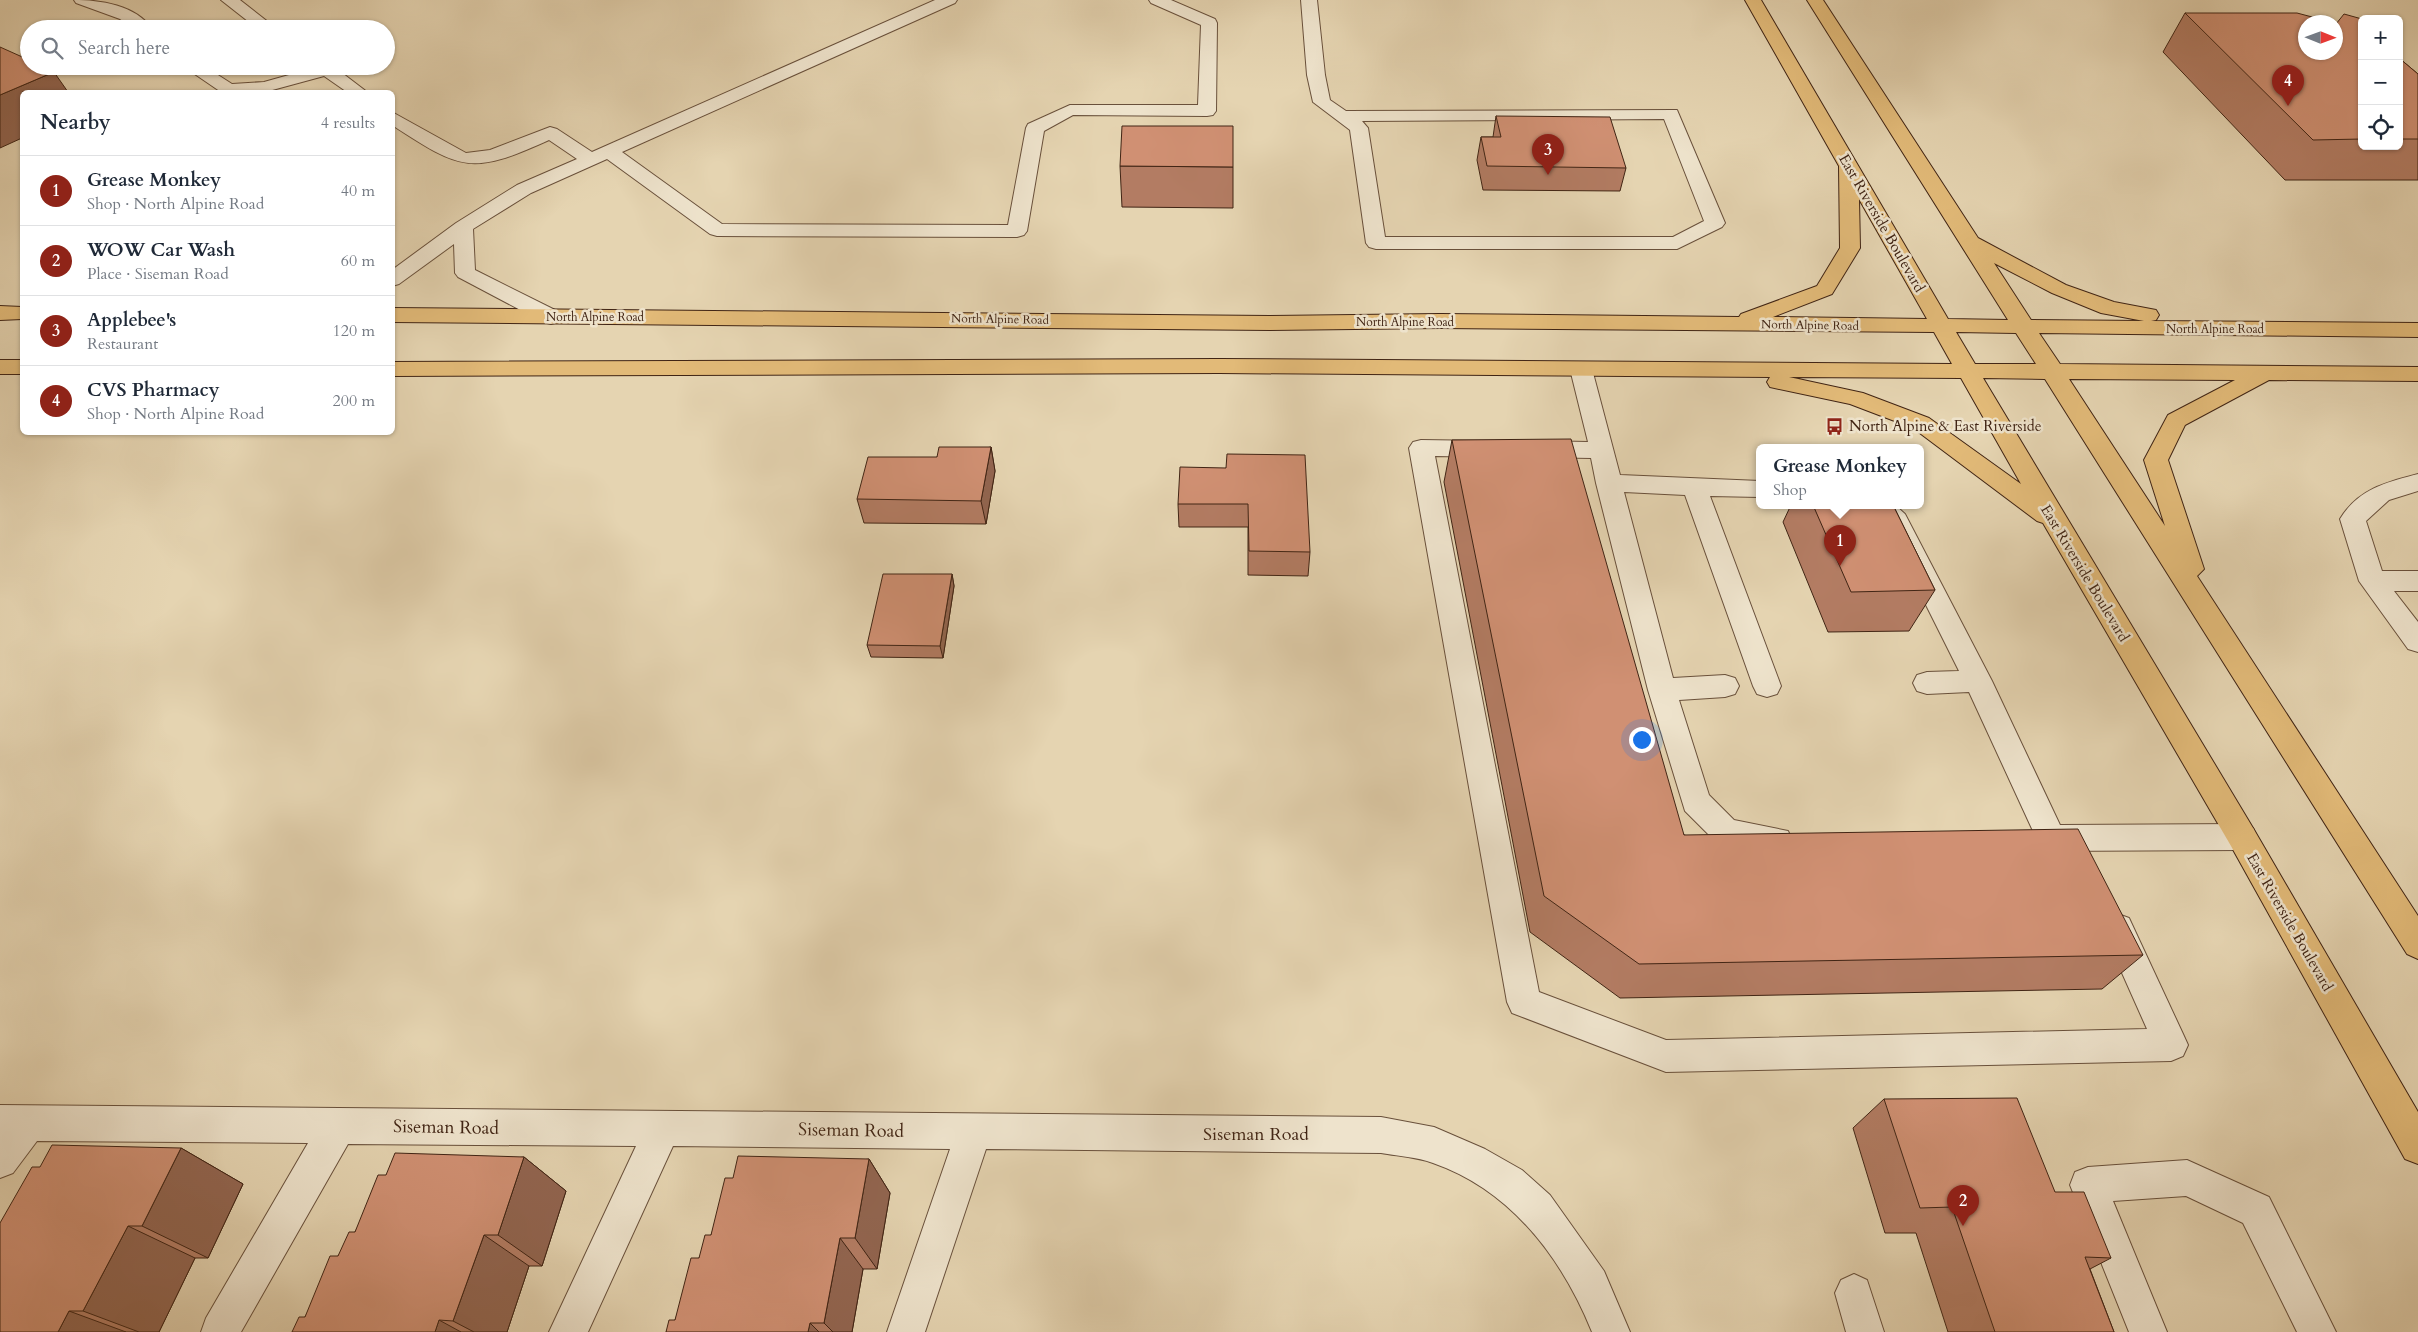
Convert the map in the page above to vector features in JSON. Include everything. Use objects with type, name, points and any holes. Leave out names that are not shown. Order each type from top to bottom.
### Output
[{"type":"main road","name":"East Riverside Boulevard","points":[[1752,0],[2054,520],[2242,837],[2418,1146]]},
{"type":"main road","points":[[1815,0],[2418,944]]},
{"type":"main road","points":[[1735,324],[1825,290],[1850,248],[1848,165]]},
{"type":"main road","points":[[1969,242],[2059,289],[2109,308],[2216,329]]},
{"type":"main road","points":[[0,313],[20,313]]},
{"type":"main road","name":"North Alpine Road","points":[[395,315],[965,319],[1581,369],[2418,374]]},
{"type":"main road","name":"North Alpine Road","points":[[395,369],[1271,345],[1440,321],[2418,330]]},
{"type":"main road","points":[[0,367],[20,367]]},
{"type":"main road","points":[[1715,370],[1855,398],[1921,423],[2054,520]]},
{"type":"main road","points":[[2203,606],[2156,460],[2176,420],[2264,374]]},
{"type":"street","points":[[82,0],[126,15],[132,20]]},
{"type":"street","points":[[229,0],[257,20]]},
{"type":"street","points":[[395,278],[463,227],[524,189],[949,0]]},
{"type":"street","points":[[395,119],[422,137],[465,160],[504,153],[550,134],[601,156],[717,230],[1017,231],[1035,128],[1070,110],[1207,111],[1209,22],[1157,0]]},
{"type":"street","points":[[1308,0],[1316,75],[1322,102],[1359,128],[1376,243],[1677,242],[1715,223],[1671,114],[1342,116]]},
{"type":"street","points":[[206,75],[229,90],[265,87],[302,75]]},
{"type":"street","points":[[333,75],[355,90]]},
{"type":"street","points":[[463,227],[465,273],[551,316]]},
{"type":"street","points":[[1581,369],[1608,484],[1662,690],[1696,802],[1725,830],[1762,840],[1800,840]]},
{"type":"street","points":[[1601,450],[1421,448],[1524,1002],[1666,1056],[2171,1045],[2106,901]]},
{"type":"street","points":[[2418,482],[2380,494],[2353,519],[2372,582],[2418,642]]},
{"type":"street","points":[[1608,484],[1756,489]]},
{"type":"street","points":[[1695,487],[1767,686]]},
{"type":"street","points":[[1884,509],[1896,520],[1978,681],[2064,838],[2090,865]]},
{"type":"street","points":[[2372,582],[2418,581]]},
{"type":"street","points":[[1927,683],[1978,681]]},
{"type":"street","points":[[1662,690],[1725,686]]},
{"type":"street","points":[[2021,838],[2242,837]]},
{"type":"street","points":[[0,1160],[14,1123]]},
{"type":"street","name":"Siseman Road","points":[[14,1123],[1381,1135],[1434,1145],[1472,1162],[1509,1183],[1537,1208],[1591,1284],[1611,1332]]},
{"type":"street","points":[[220,1332],[338,1126]]},
{"type":"street","points":[[568,1332],[663,1129]]},
{"type":"street","points":[[906,1332],[974,1132]]},
{"type":"street","points":[[2148,1332],[2088,1185],[2187,1178],[2256,1210],[2317,1332]]},
{"type":"street","points":[[1854,1293],[1865,1332]]},
{"type":"building","points":[[2185,13],[2297,13],[2305,15],[2298,15],[2298,60],[2343,60],[2343,15],[2358,18],[2358,139],[2313,140]]},
{"type":"building","points":[[0,47],[20,56],[20,75],[47,75],[0,95]]},
{"type":"building","points":[[2403,61],[2418,74],[2418,139],[2403,139]]},
{"type":"building","points":[[1496,116],[1610,117],[1626,168],[1487,166],[1481,137],[1501,137]]},
{"type":"building","points":[[1122,126],[1233,126],[1233,167],[1120,166]]},
{"type":"building","points":[[1571,439],[1684,835],[2078,829],[2143,955],[1639,964],[1544,896],[1452,440]]},
{"type":"building","points":[[939,447],[991,447],[981,501],[857,499],[868,457],[937,457]]},
{"type":"building","points":[[1227,454],[1305,455],[1310,552],[1249,551],[1248,504],[1178,504],[1180,467],[1226,468]]},
{"type":"building","points":[[1815,509],[1895,509],[1935,590],[1851,592]]},
{"type":"building","points":[[883,574],[952,574],[940,646],[867,645]]},
{"type":"building","points":[[2017,1098],[2055,1192],[2084,1192],[2111,1258],[2085,1257],[2114,1332],[1995,1332],[1952,1207],[1920,1208],[1884,1099]]},
{"type":"building","points":[[52,1145],[181,1148],[142,1226],[128,1226],[83,1311],[69,1311],[58,1332],[0,1332],[0,1223],[32,1167],[40,1167]]},
{"type":"building","points":[[395,1153],[524,1157],[498,1235],[484,1235],[453,1321],[439,1320],[435,1332],[292,1332],[299,1317],[305,1317],[330,1256],[338,1256],[349,1232],[355,1232],[378,1175],[386,1175]]},
{"type":"building","points":[[738,1156],[869,1159],[855,1238],[840,1238],[824,1323],[810,1323],[808,1332],[666,1332],[669,1320],[675,1320],[691,1258],[699,1258],[705,1235],[711,1235],[725,1178],[733,1178]]},
{"type":"place","name":"CVS Pharmacy","points":[[2288,106]]},
{"type":"place","name":"Applebee's","points":[[1548,175]]},
{"type":"place","name":"North Alpine & East Riverside","points":[[1835,426]]},
{"type":"place","name":"Grease Monkey","points":[[1840,566]]},
{"type":"place","name":"WOW Car Wash","points":[[1963,1226]]}]
